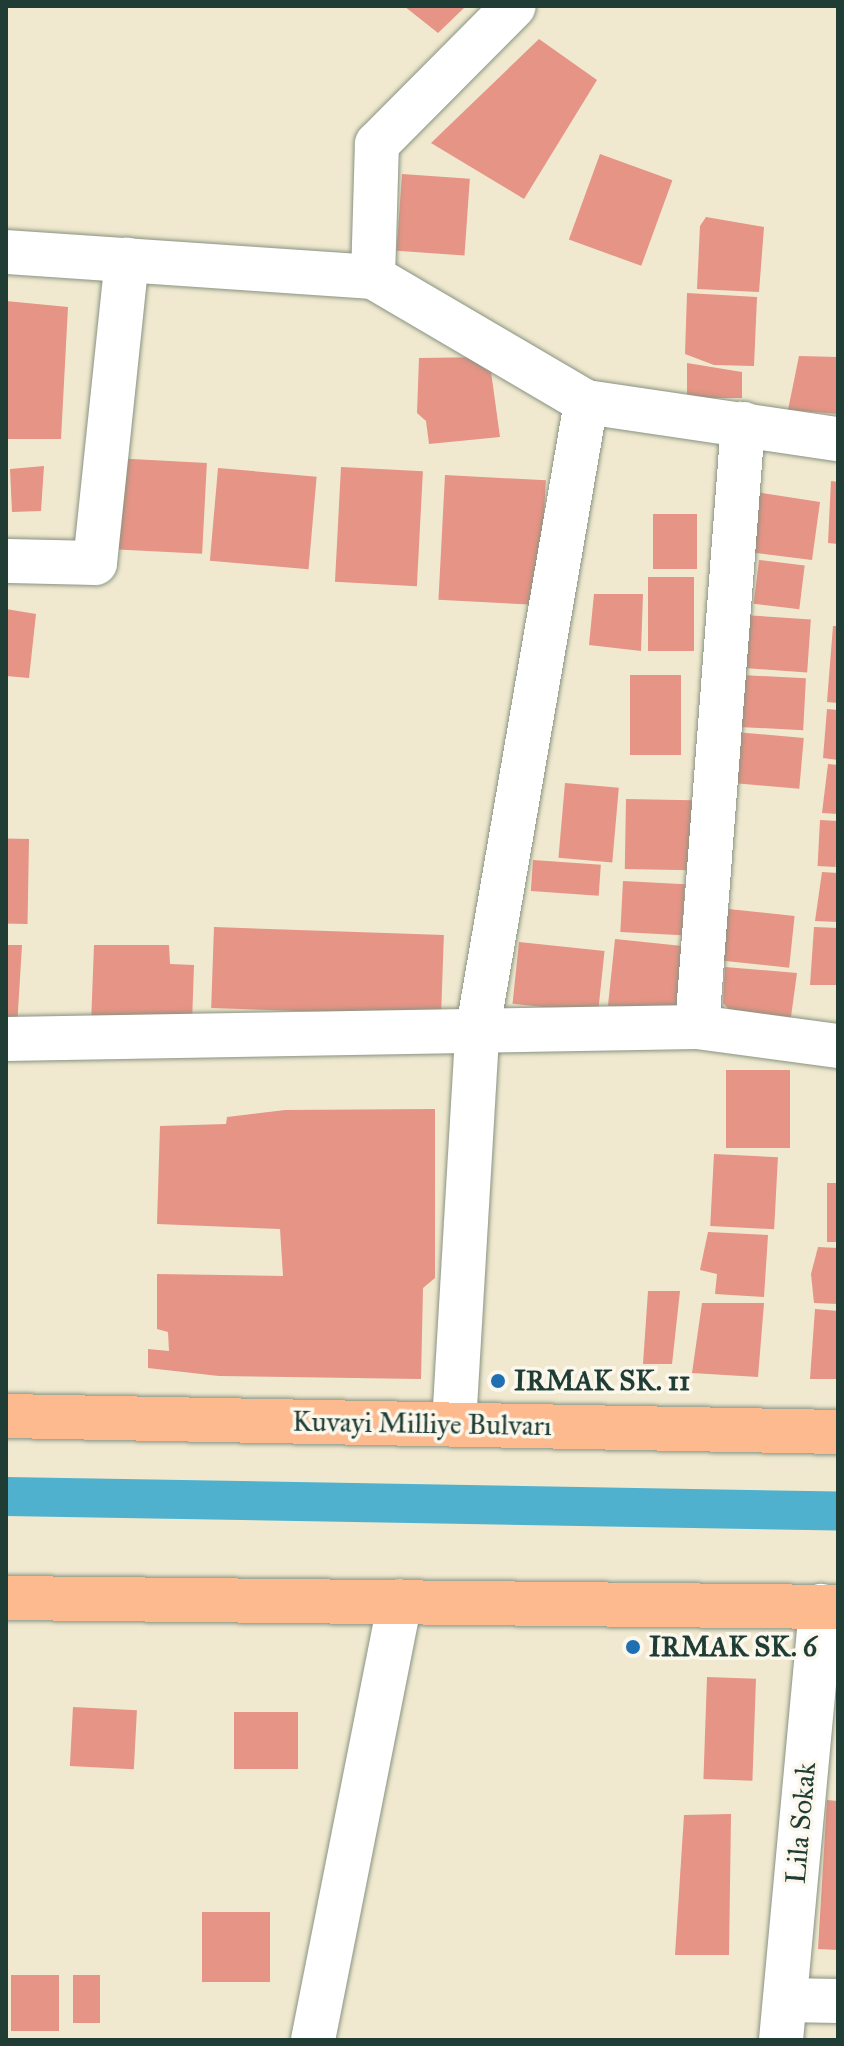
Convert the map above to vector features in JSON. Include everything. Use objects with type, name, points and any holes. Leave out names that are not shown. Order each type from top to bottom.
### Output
[{"type":"main road","name":"Kuvayi Milliye Bulvarı","points":[[6,1416],[838,1432]]},
{"type":"main road","points":[[6,1598],[830,1606]]},
{"type":"street","points":[[373,277],[377,144],[514,6]]},
{"type":"street","points":[[6,252],[373,277],[586,402],[838,439]]},
{"type":"street","points":[[6,561],[95,563],[127,260]]},
{"type":"street","points":[[454,1424],[477,1034],[586,402]]},
{"type":"street","points":[[697,1027],[743,424]]},
{"type":"street","points":[[6,1039],[477,1034],[697,1027],[838,1046]]},
{"type":"street","points":[[313,2040],[400,1602]]},
{"type":"street","name":"Lila Sokak","points":[[783,2020],[830,1606]]},
{"type":"street","points":[[783,2020],[838,2001]]},
{"type":"water","points":[[6,1477],[838,1492],[837,1531],[6,1516]]},
{"type":"building","points":[[404,6],[466,6],[438,33]]},
{"type":"building","points":[[539,39],[597,80],[524,199],[431,143]]},
{"type":"building","points":[[600,154],[672,180],[641,266],[569,240]]},
{"type":"building","points":[[402,174],[470,179],[464,256],[397,251]]},
{"type":"building","points":[[706,217],[764,227],[759,292],[697,289],[700,226]]},
{"type":"building","points":[[687,293],[757,297],[754,366],[714,365],[685,354]]},
{"type":"building","points":[[6,301],[68,307],[61,439],[6,439]]},
{"type":"building","points":[[799,356],[838,357],[838,414],[788,410]]},
{"type":"building","points":[[489,357],[500,437],[429,444],[426,421],[417,413],[419,358]]},
{"type":"building","points":[[687,363],[742,372],[742,398],[687,398]]},
{"type":"building","points":[[113,458],[207,463],[202,554],[108,549]]},
{"type":"building","points":[[44,466],[41,511],[12,512],[10,469]]},
{"type":"building","points":[[341,467],[423,471],[417,586],[335,582]]},
{"type":"building","points":[[218,468],[317,477],[309,569],[210,561]]},
{"type":"building","points":[[445,475],[546,480],[539,605],[438,600]]},
{"type":"building","points":[[831,481],[838,482],[838,544],[828,543]]},
{"type":"building","points":[[749,491],[820,502],[812,560],[749,552]]},
{"type":"building","points":[[653,514],[697,514],[697,569],[653,569]]},
{"type":"building","points":[[759,560],[805,566],[799,609],[754,604]]},
{"type":"building","points":[[648,577],[694,577],[694,651],[648,651]]},
{"type":"building","points":[[594,594],[643,594],[641,651],[589,645]]},
{"type":"building","points":[[6,609],[36,614],[29,678],[6,676]]},
{"type":"building","points":[[745,615],[811,620],[807,672],[741,668]]},
{"type":"building","points":[[833,626],[838,626],[838,703],[827,702]]},
{"type":"building","points":[[630,675],[681,675],[681,755],[630,755]]},
{"type":"building","points":[[742,675],[806,678],[803,730],[739,727]]},
{"type":"building","points":[[827,709],[838,710],[838,760],[823,758]]},
{"type":"building","points":[[735,732],[804,738],[799,789],[731,783]]},
{"type":"building","points":[[828,764],[838,765],[838,814],[822,813]]},
{"type":"building","points":[[565,783],[619,788],[612,862],[558,858]]},
{"type":"building","points":[[626,799],[692,800],[691,870],[625,869]]},
{"type":"building","points":[[820,820],[838,821],[836,867],[818,866]]},
{"type":"building","points":[[6,839],[29,839],[28,924],[6,924]]},
{"type":"building","points":[[533,860],[601,865],[599,896],[531,891]]},
{"type":"building","points":[[822,872],[838,873],[838,922],[815,921]]},
{"type":"building","points":[[623,881],[685,884],[682,935],[620,932]]},
{"type":"building","points":[[719,908],[795,916],[789,968],[714,960]]},
{"type":"building","points":[[214,927],[444,935],[441,1016],[211,1008]]},
{"type":"building","points":[[814,927],[838,928],[838,985],[810,985]]},
{"type":"building","points":[[615,939],[685,946],[678,1013],[608,1006]]},
{"type":"building","points":[[519,942],[605,951],[598,1013],[513,1004]]},
{"type":"building","points":[[6,945],[22,945],[17,1027],[6,1027]]},
{"type":"building","points":[[94,945],[169,945],[170,964],[194,965],[192,1023],[91,1025]]},
{"type":"building","points":[[725,967],[797,973],[790,1024],[740,1021],[723,1003]]},
{"type":"building","points":[[726,1070],[790,1070],[790,1148],[726,1148]]},
{"type":"building","points":[[435,1109],[435,1278],[423,1288],[421,1379],[219,1376],[148,1368],[148,1349],[169,1351],[168,1332],[157,1329],[157,1274],[283,1276],[280,1229],[157,1224],[160,1126],[226,1124],[227,1117],[285,1110]]},
{"type":"building","points":[[714,1154],[778,1157],[774,1229],[710,1226]]},
{"type":"building","points":[[827,1183],[838,1183],[838,1242],[827,1242]]},
{"type":"building","points":[[708,1232],[768,1235],[764,1297],[715,1294],[717,1274],[700,1270]]},
{"type":"building","points":[[818,1247],[838,1248],[838,1304],[814,1303],[811,1274]]},
{"type":"building","points":[[648,1291],[680,1291],[672,1364],[643,1364]]},
{"type":"building","points":[[702,1303],[764,1303],[758,1377],[692,1373]]},
{"type":"building","points":[[815,1309],[838,1311],[838,1379],[810,1379]]},
{"type":"building","points":[[707,1677],[756,1679],[752,1781],[703,1779]]},
{"type":"building","points":[[73,1707],[137,1710],[134,1769],[70,1766]]},
{"type":"building","points":[[234,1712],[298,1712],[298,1769],[234,1769]]},
{"type":"building","points":[[827,1800],[838,1801],[838,1950],[818,1949]]},
{"type":"building","points":[[731,1814],[729,1955],[675,1955],[684,1815]]},
{"type":"building","points":[[202,1912],[270,1912],[270,1982],[202,1982]]},
{"type":"building","points":[[11,1975],[59,1975],[59,2031],[11,2031]]},
{"type":"building","points":[[73,1975],[100,1975],[100,2023],[73,2023]]},
{"type":"place","name":"IRMAK SK. 11","points":[[498,1381]]},
{"type":"place","name":"IRMAK SK. 6","points":[[633,1647]]}]
